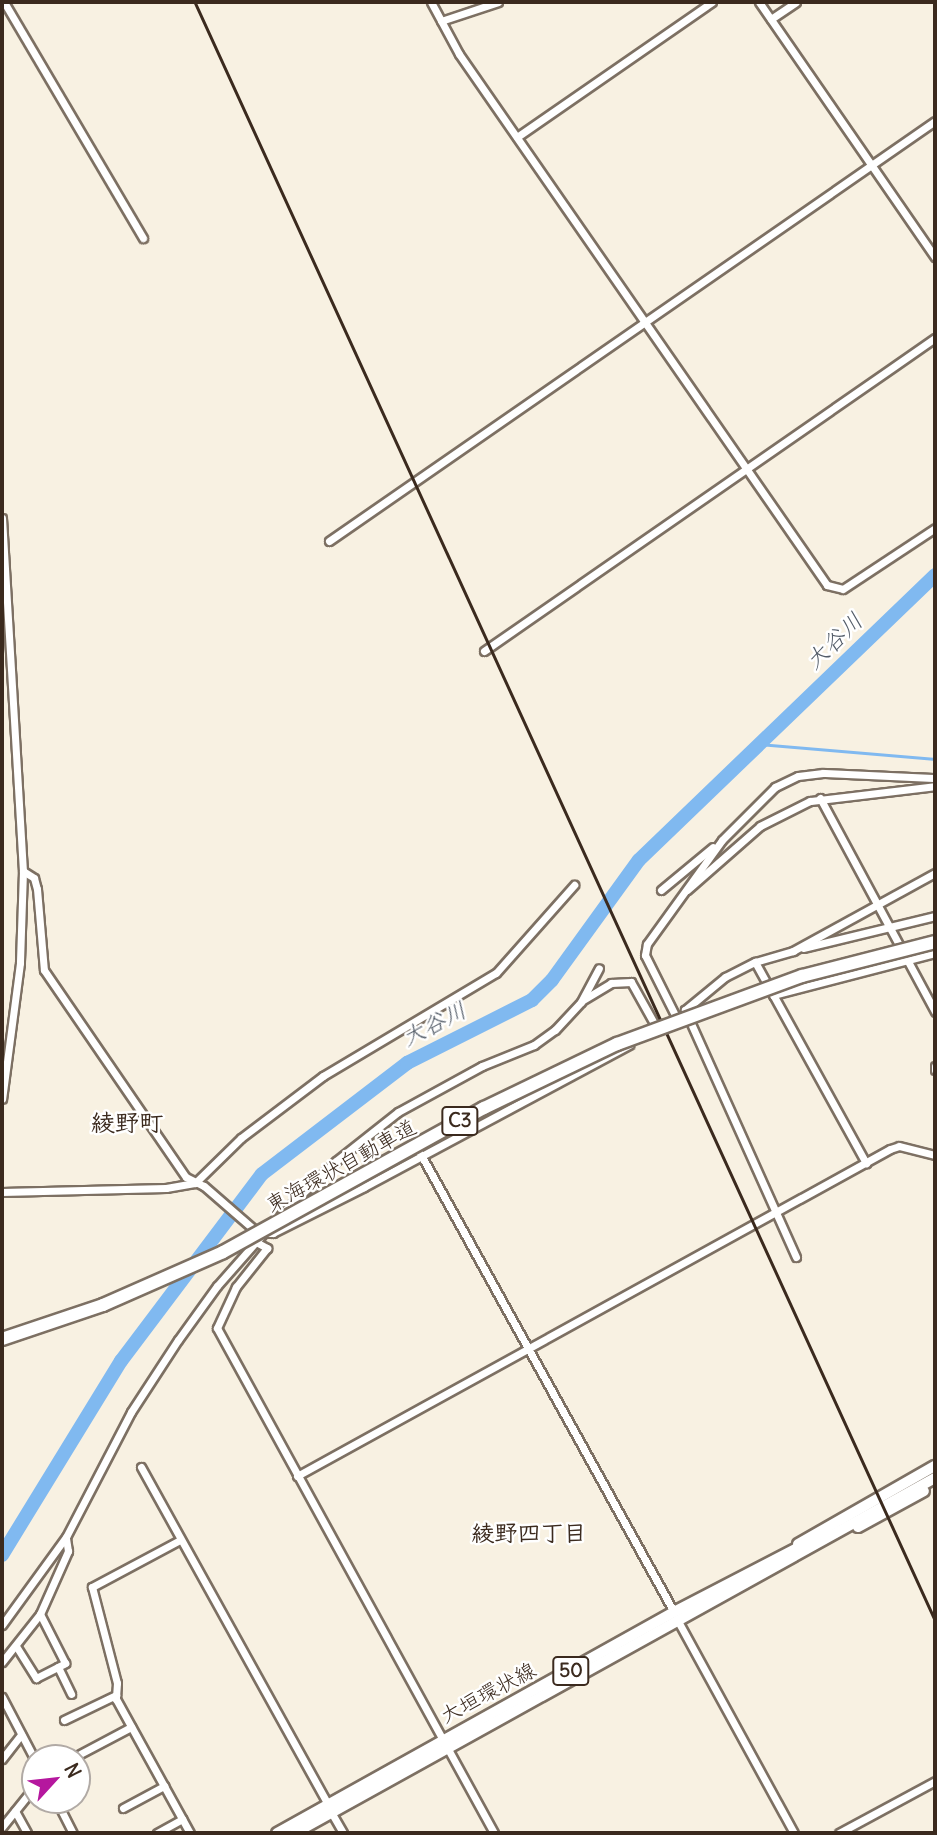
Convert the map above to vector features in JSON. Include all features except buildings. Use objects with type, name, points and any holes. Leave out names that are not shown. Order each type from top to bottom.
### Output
[{"type":"highway","name":"東海環状自動車道","points":[[2,1339],[103,1306],[213,1257],[484,1108],[617,1044],[802,975],[935,942]]},
{"type":"main road","points":[[792,1554],[935,1466]]},
{"type":"main road","name":"大垣環状線","points":[[277,1833],[450,1750],[676,1618],[935,1475]]},
{"type":"main road","points":[[792,1554],[935,1485]]},
{"type":"main road","name":"大垣環状線","points":[[295,1833],[329,1808],[443,1739],[676,1618]]},
{"type":"street","points":[[4,2],[143,239]]},
{"type":"street","points":[[431,2],[517,137],[746,468],[835,589],[843,589],[935,528]]},
{"type":"street","points":[[441,21],[498,2]]},
{"type":"street","points":[[517,137],[712,2]]},
{"type":"street","points":[[759,2],[935,257]]},
{"type":"street","points":[[771,19],[796,2]]},
{"type":"street","points":[[329,541],[935,121]]},
{"type":"street","points":[[484,651],[935,338]]},
{"type":"street","points":[[2,519],[23,871],[20,963],[2,1098]]},
{"type":"street","points":[[661,890],[722,840],[775,787],[798,776],[823,772],[935,778]]},
{"type":"street","points":[[678,897],[760,826],[820,798],[935,786]]},
{"type":"street","points":[[820,798],[935,1012]]},
{"type":"street","points":[[675,1015],[645,954],[678,897],[722,840]]},
{"type":"street","points":[[23,871],[34,878],[37,889],[44,970],[186,1177],[204,1186],[255,1229],[267,1248],[236,1287],[217,1328],[494,1833]]},
{"type":"street","points":[[793,951],[935,873]]},
{"type":"street","points":[[2,1192],[166,1188],[195,1183],[241,1138],[323,1076],[496,973],[574,886]]},
{"type":"street","points":[[260,1237],[294,1223],[641,1040],[656,1027],[685,1010],[725,977],[755,962],[935,916]]},
{"type":"street","points":[[773,995],[935,953]]},
{"type":"street","points":[[755,962],[866,1163]]},
{"type":"street","points":[[581,1002],[599,968]]},
{"type":"street","points":[[2,1625],[66,1537],[131,1412],[210,1295],[260,1237],[367,1135],[482,1066],[534,1045],[581,1002],[611,983],[631,982],[656,1027]]},
{"type":"street","points":[[685,1010],[796,1257]]},
{"type":"street","points":[[414,1140],[794,1833]]},
{"type":"street","points":[[297,1476],[899,1146],[935,1155]]},
{"type":"street","points":[[141,1467],[343,1833]]},
{"type":"street","points":[[2,1662],[40,1614],[68,1550],[66,1537]]},
{"type":"street","points":[[180,1540],[92,1587],[116,1695],[190,1833]]},
{"type":"street","points":[[16,1646],[36,1678],[65,1663],[40,1614]]},
{"type":"street","points":[[58,1667],[71,1694]]},
{"type":"street","points":[[64,1720],[116,1695]]},
{"type":"street","points":[[2,1697],[26,1744]]},
{"type":"street","points":[[91,1748],[131,1727]]},
{"type":"street","points":[[2,1759],[21,1735]]},
{"type":"street","points":[[839,1833],[935,1781]]},
{"type":"street","points":[[123,1808],[164,1786]]},
{"type":"street","points":[[2,1827],[21,1804]]},
{"type":"street","points":[[15,1811],[27,1833]]},
{"type":"street","points":[[64,1814],[74,1833]]},
{"type":"street","points":[[158,1833],[182,1819]]},
{"type":"waterway","name":"大谷川","points":[[2,1555],[121,1361],[262,1174],[407,1063],[532,1000],[552,980],[639,860],[935,575]]},
{"type":"waterway","points":[[758,744],[935,759]]},
{"type":"railway","points":[[195,2],[935,1620]]},
{"type":"district","name":"綾野町","points":[[127,1123]]},
{"type":"district","name":"綾野四丁目","points":[[529,1533]]}]
